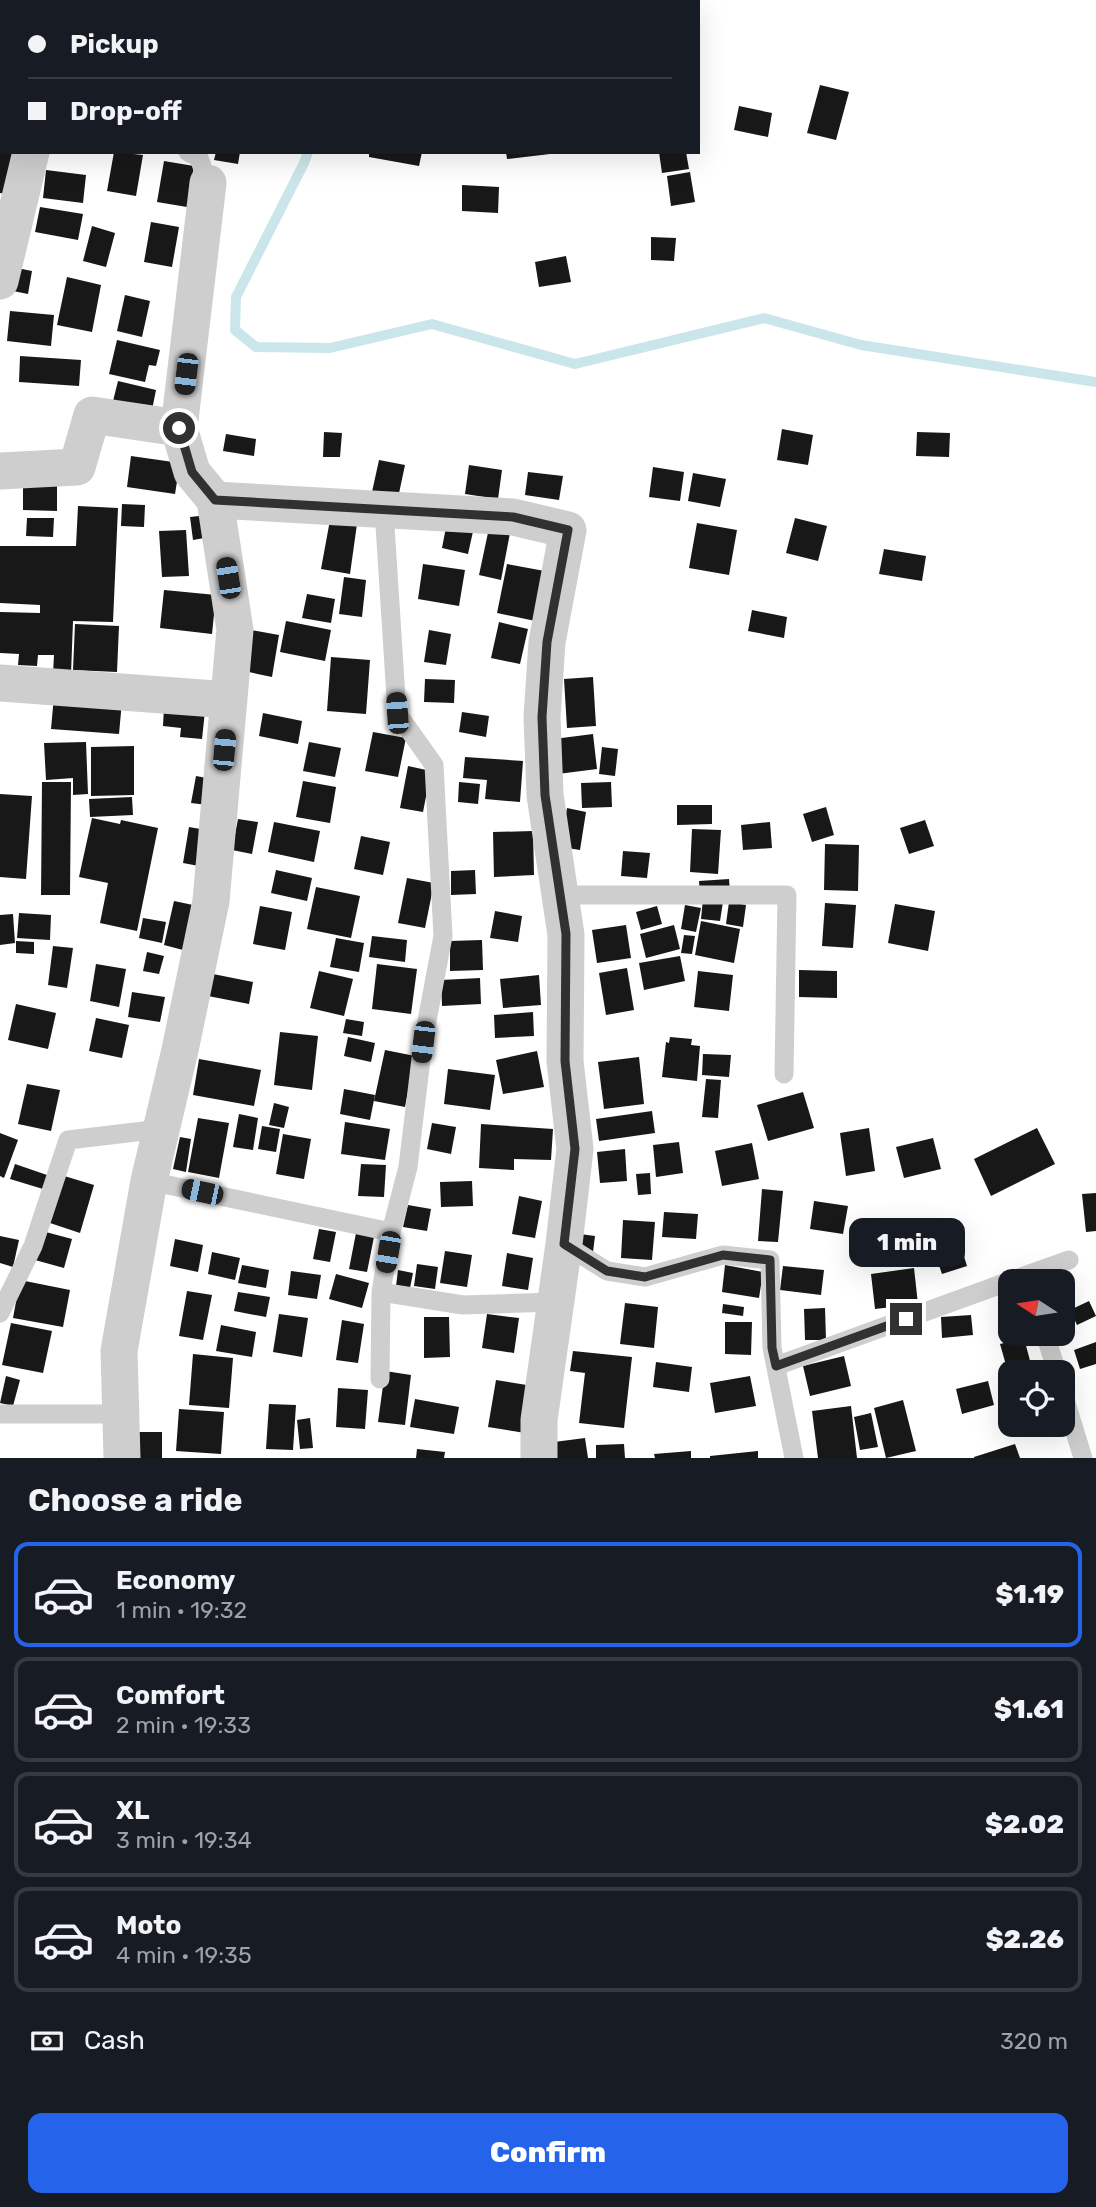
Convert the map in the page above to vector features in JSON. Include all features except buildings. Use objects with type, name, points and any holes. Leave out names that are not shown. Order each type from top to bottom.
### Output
[{"type":"street","points":[[0,281],[31,154]]},
{"type":"street","points":[[122,1458],[119,1351],[149,1181],[211,901],[235,630],[215,500],[192,472],[179,428],[208,183]]},
{"type":"street","points":[[0,471],[77,467],[92,415],[179,428]]},
{"type":"street","points":[[215,500],[513,517],[568,530],[547,642],[542,717],[545,795],[566,934],[565,1061],[575,1149],[539,1420],[539,1458]]},
{"type":"street","points":[[0,683],[229,700]]},
{"type":"lane","points":[[192,154],[199,158],[208,183]]},
{"type":"lane","points":[[380,1379],[381,1292],[391,1231],[408,1167],[423,1042],[443,936],[434,765],[397,713],[384,510]]},
{"type":"lane","points":[[560,895],[787,895],[784,1073]]},
{"type":"lane","points":[[0,1313],[33,1246],[68,1140],[161,1129]]},
{"type":"lane","points":[[149,1181],[391,1231]]},
{"type":"lane","points":[[564,1244],[607,1271],[645,1277],[723,1255],[770,1260],[772,1348],[794,1458]]},
{"type":"lane","points":[[1045,1269],[1069,1259]]},
{"type":"lane","points":[[776,1366],[998,1287]]},
{"type":"lane","points":[[381,1292],[463,1305],[556,1302]]},
{"type":"lane","points":[[0,1414],[121,1414]]},
{"type":"lane","points":[[1075,1432],[1083,1458]]},
{"type":"waterway","points":[[307,154],[236,297],[235,330],[256,347],[330,348],[432,324],[575,364],[764,318],[861,345],[1096,382]]},
{"type":"route","points":[[179,428],[192,472],[215,500],[513,517],[568,530],[547,642],[542,717],[545,795],[566,934],[565,1061],[575,1149],[564,1244],[607,1271],[645,1277],[723,1255],[770,1260],[772,1348],[776,1366],[906,1319]]}]
